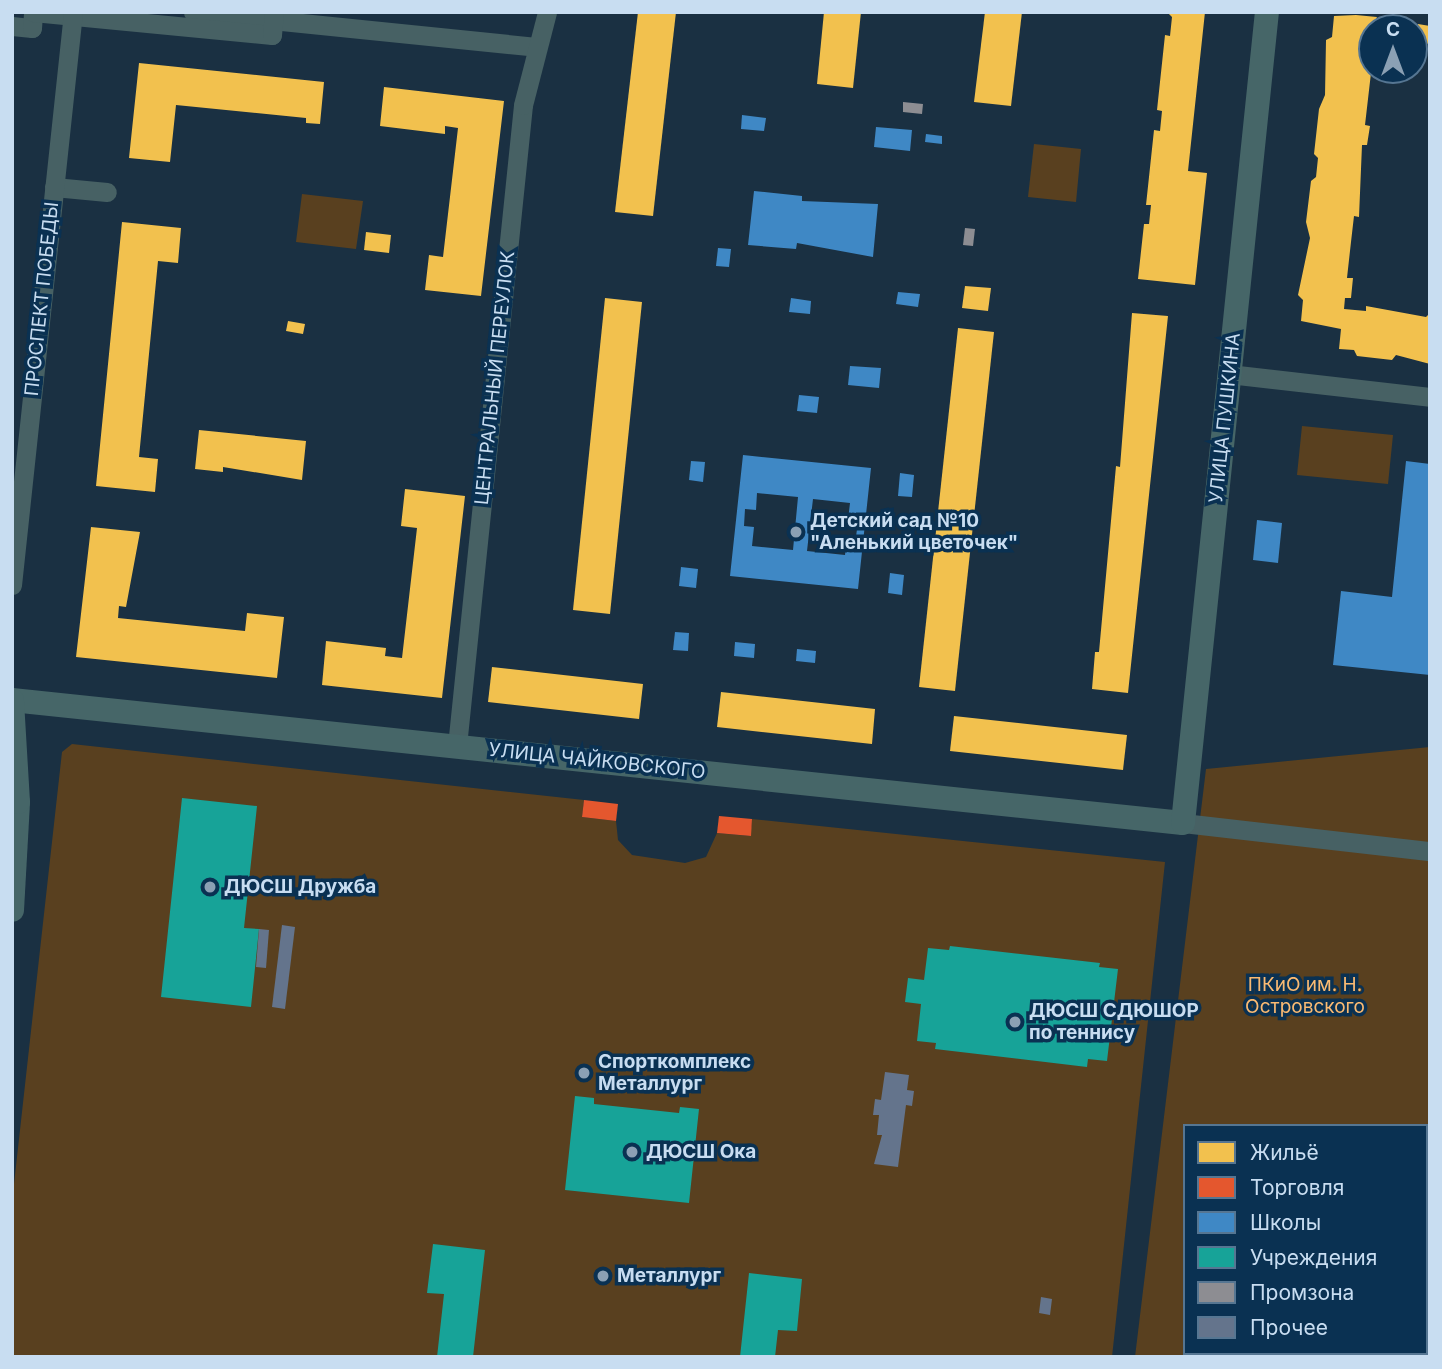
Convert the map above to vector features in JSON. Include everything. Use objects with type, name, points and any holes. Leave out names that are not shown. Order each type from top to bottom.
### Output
[{"type":"main road","name":"УЛИЦА ПУШКИНА","points":[[1183,823],[1266,12]]},
{"type":"main road","name":"УЛИЦА ЧАЙКОВСКОГО","points":[[12,699],[1183,823]]},
{"type":"main road","points":[[12,699],[18,802],[12,910]]},
{"type":"street","points":[[12,26],[32,28],[33,12],[272,35],[274,16]]},
{"type":"street","points":[[193,12],[274,16],[536,47]]},
{"type":"street","name":"ЦЕНТРАЛЬНЫЙ ПЕРЕУЛОК","points":[[457,746],[523,105],[547,12]]},
{"type":"street","name":"ПРОСПЕКТ ПОБЕДЫ","points":[[12,585],[72,14]]},
{"type":"street","points":[[54,187],[107,192]]},
{"type":"street","points":[[1229,374],[1430,397]]},
{"type":"street","points":[[1183,823],[1430,851]]},
{"type":"green space","points":[[1034,144],[1081,149],[1076,202],[1028,197]]},
{"type":"green space","points":[[302,194],[363,201],[356,249],[296,242]]},
{"type":"green space","points":[[1302,426],[1393,435],[1388,484],[1297,475]]},
{"type":"green space","name":"Спорткомплекс Металлург","points":[[72,744],[584,800],[582,817],[616,821],[618,840],[632,855],[685,863],[706,857],[717,833],[750,836],[752,819],[1165,862],[1112,1357],[12,1357],[12,1202],[62,752]]},
{"type":"green space","name":"ПКиО им. Н. Островского","points":[[1430,747],[1430,1357],[1135,1357],[1206,769]]},
{"type":"building: Жильё","points":[[638,12],[676,12],[653,216],[615,212]]},
{"type":"building: Жильё","points":[[824,12],[861,12],[853,88],[817,84]]},
{"type":"building: Жильё","points":[[985,12],[1022,12],[1011,106],[974,102]]},
{"type":"building: Жильё","points":[[1167,12],[1205,12],[1188,171],[1207,173],[1195,285],[1138,279],[1144,224],[1149,224],[1151,205],[1146,205],[1154,130],[1160,131],[1162,111],[1157,110],[1165,35],[1170,36],[1172,17]]},
{"type":"building: Жильё","points":[[1358,15],[1358,84],[1370,84],[1365,125],[1370,126],[1367,145],[1362,145],[1359,217],[1354,216],[1347,278],[1353,278],[1351,298],[1345,298],[1344,309],[1366,311],[1366,306],[1426,317],[1430,313],[1430,364],[1396,355],[1392,360],[1357,356],[1354,350],[1339,349],[1341,329],[1301,321],[1303,300],[1298,295],[1310,238],[1306,222],[1311,181],[1316,177],[1318,158],[1314,154],[1319,109],[1325,95],[1326,40],[1332,37],[1334,16]]},
{"type":"building: Жильё","points":[[1428,26],[1430,26],[1428,44]]},
{"type":"building: Жильё","points":[[139,63],[324,82],[320,124],[306,123],[306,118],[176,105],[170,162],[129,158]]},
{"type":"building: Жильё","points":[[384,87],[504,101],[481,296],[425,290],[429,255],[443,257],[458,128],[445,126],[445,134],[380,126]]},
{"type":"building: Жильё","points":[[122,222],[181,228],[178,263],[158,261],[139,457],[158,459],[155,492],[96,486]]},
{"type":"building: Жильё","points":[[366,232],[391,235],[389,253],[364,250]]},
{"type":"building: Жильё","points":[[965,286],[991,288],[988,311],[962,308]]},
{"type":"building: Жильё","points":[[605,298],[642,302],[610,614],[573,610]]},
{"type":"building: Жильё","points":[[1132,313],[1168,316],[1128,693],[1092,689],[1095,652],[1099,652],[1116,466],[1120,467]]},
{"type":"building: Жильё","points":[[288,321],[305,324],[303,334],[286,331]]},
{"type":"building: Жильё","points":[[958,328],[994,332],[955,691],[919,687]]},
{"type":"building: Жильё","points":[[199,430],[306,441],[302,480],[223,467],[223,472],[195,469]]},
{"type":"building: Жильё","points":[[405,489],[465,496],[442,698],[322,685],[326,641],[386,648],[385,656],[402,658],[417,528],[401,526]]},
{"type":"building: Жильё","points":[[91,527],[140,532],[126,607],[119,606],[118,618],[245,631],[247,613],[284,617],[277,678],[76,657]]},
{"type":"building: Жильё","points":[[492,667],[643,684],[639,719],[488,702]]},
{"type":"building: Жильё","points":[[721,692],[875,709],[872,744],[717,727]]},
{"type":"building: Жильё","points":[[954,716],[1127,735],[1123,770],[950,751]]},
{"type":"building: Торговля","points":[[584,800],[618,804],[616,821],[582,817]]},
{"type":"building: Торговля","points":[[719,816],[752,819],[751,836],[717,833]]},
{"type":"building: Школы","points":[[742,115],[766,118],[764,131],[741,129]]},
{"type":"building: Школы","points":[[876,127],[912,130],[910,151],[874,147]]},
{"type":"building: Школы","points":[[926,134],[942,136],[942,144],[925,142]]},
{"type":"building: Школы","points":[[754,191],[802,196],[802,201],[878,204],[873,257],[797,243],[796,249],[748,245]]},
{"type":"building: Школы","points":[[718,248],[731,249],[729,267],[716,266]]},
{"type":"building: Школы","points":[[898,292],[920,294],[918,307],[896,304]]},
{"type":"building: Школы","points":[[791,298],[811,301],[810,314],[789,312]]},
{"type":"building: Школы","points":[[850,366],[881,368],[879,388],[848,385]]},
{"type":"building: Школы","points":[[799,395],[819,397],[817,413],[797,411]]},
{"type":"building: Школы","points":[[743,455],[871,468],[858,589],[730,576]],"holes":[[[757,493],[798,497],[793,550],[752,546],[754,527],[744,526],[745,509],[756,510]],[[813,499],[850,503],[848,520],[858,521],[856,537],[847,536],[845,555],[807,551]]]},
{"type":"building: Школы","points":[[691,461],[705,462],[703,482],[689,480]]},
{"type":"building: Школы","points":[[1406,461],[1430,464],[1430,675],[1333,665],[1341,591],[1392,597]]},
{"type":"building: Школы","points":[[900,473],[914,475],[912,497],[898,496]]},
{"type":"building: Школы","points":[[1257,520],[1282,523],[1278,563],[1253,560]]},
{"type":"building: Школы","points":[[681,567],[698,569],[696,588],[679,586]]},
{"type":"building: Школы","points":[[890,573],[904,575],[902,595],[888,593]]},
{"type":"building: Школы","points":[[675,632],[689,633],[688,651],[673,650]]},
{"type":"building: Школы","points":[[735,642],[755,644],[754,658],[734,656]]},
{"type":"building: Школы","points":[[797,649],[816,651],[815,663],[796,661]]},
{"type":"building: Учреждения","name":"ДЮСШ Дружба","points":[[182,798],[257,806],[244,928],[259,929],[251,1007],[161,997]]},
{"type":"building: Учреждения","name":"ДЮСШ СДЮШОР по теннису","points":[[950,946],[1100,963],[1099,967],[1118,969],[1107,1061],[1088,1059],[1087,1067],[935,1049],[936,1043],[917,1041],[921,1004],[905,1002],[908,978],[924,980],[928,948],[949,950]]},
{"type":"building: Учреждения","name":"ДЮСШ Ока","points":[[575,1096],[594,1098],[594,1104],[679,1113],[680,1107],[699,1109],[689,1203],[565,1190]]},
{"type":"building: Учреждения","points":[[433,1244],[485,1250],[473,1357],[437,1357],[444,1294],[427,1293]]},
{"type":"building: Учреждения","points":[[749,1273],[802,1279],[797,1331],[778,1330],[775,1357],[740,1357]]},
{"type":"building: Промзона","points":[[903,102],[923,104],[922,114],[903,112]]},
{"type":"building: Промзона","points":[[965,228],[975,229],[973,246],[963,245]]},
{"type":"building: Прочее","points":[[282,925],[295,927],[285,1009],[272,1007]]},
{"type":"building: Прочее","points":[[259,929],[269,930],[266,968],[256,967]]},
{"type":"building: Прочее","points":[[885,1072],[909,1075],[907,1090],[914,1091],[912,1106],[906,1105],[898,1167],[874,1164],[882,1135],[877,1135],[879,1115],[873,1115],[875,1099],[881,1100]]},
{"type":"building: Прочее","points":[[1041,1297],[1052,1299],[1050,1315],[1039,1313]]},
{"type":"place","name":"Детский сад №10 \"Аленький цветочек\"","points":[[796,532]]},
{"type":"place","name":"ДЮСШ Дружба","points":[[210,887]]},
{"type":"place","name":"ДЮСШ СДЮШОР по теннису","points":[[1015,1022]]},
{"type":"place","name":"Спорткомплекс Металлург","points":[[584,1073]]},
{"type":"place","name":"ДЮСШ Ока","points":[[632,1152]]},
{"type":"place","name":"Металлург","points":[[603,1276]]}]
